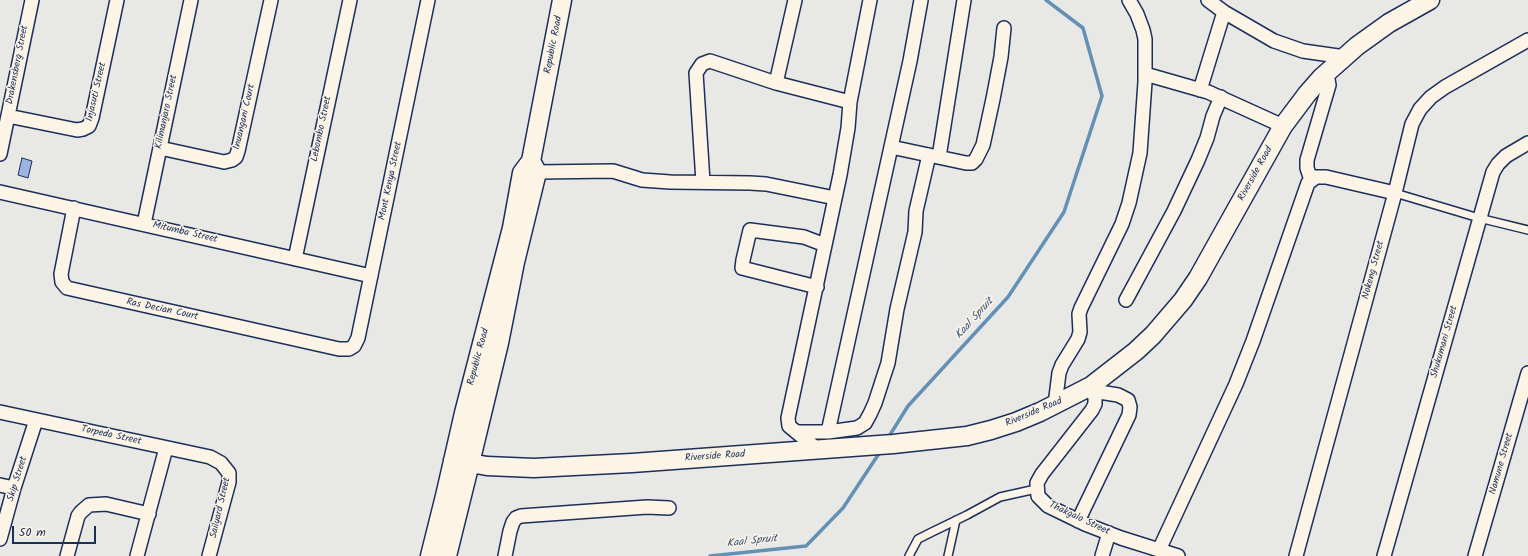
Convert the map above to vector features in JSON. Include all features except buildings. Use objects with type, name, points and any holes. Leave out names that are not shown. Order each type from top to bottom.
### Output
[{"type":"street","name":"Drakensberg Street","points":[[0,154],[4,115],[32,0]]},
{"type":"street","name":"Injasuti Street","points":[[4,115],[78,130],[83,130],[89,126],[92,121],[116,0]]},
{"type":"street","name":"Kilimanjaro Street","points":[[144,224],[191,0]]},
{"type":"street","name":"Inuangani Court","points":[[160,148],[224,162],[232,160],[236,157],[271,0]]},
{"type":"street","name":"Lebombo Street","points":[[295,259],[350,0]]},
{"type":"street","name":"Mont Kenya Street","points":[[339,349],[349,349],[356,344],[428,0]]},
{"type":"street","name":"Republic Road","points":[[447,556],[462,462],[464,413],[512,228],[522,173],[534,166],[562,0]]},
{"type":"street","points":[[776,84],[795,0]]},
{"type":"street","points":[[817,449],[789,426],[788,418],[835,198],[848,128],[850,102],[870,0]]},
{"type":"street","points":[[828,432],[910,61],[921,0]]},
{"type":"street","points":[[797,432],[828,432],[857,428],[865,423],[875,403],[888,363],[897,309],[915,232],[916,211],[934,156],[964,0]]},
{"type":"street","points":[[1055,405],[1059,373],[1062,364],[1078,339],[1080,332],[1079,314],[1081,308],[1122,224],[1129,203],[1140,154],[1145,74],[1145,39],[1137,14],[1129,0]]},
{"type":"street","points":[[1208,0],[1224,12],[1274,41],[1288,47],[1303,51],[1345,57]]},
{"type":"street","name":"Riverside Road","points":[[462,462],[497,467],[534,468],[632,463],[938,440],[967,436],[1016,422],[1092,389],[1136,351],[1183,300],[1201,272],[1283,126],[1307,94],[1327,73],[1357,46],[1389,24],[1430,0]]},
{"type":"street","points":[[1200,90],[1224,12]]},
{"type":"street","points":[[891,147],[972,163],[980,154],[983,145],[1001,57],[1004,28]]},
{"type":"street","name":"Nokeng Street","points":[[1296,556],[1395,193],[1412,124],[1420,109],[1431,97],[1445,87],[1528,40]]},
{"type":"street","points":[[703,182],[696,73],[702,64],[710,61],[776,84],[850,102]]},
{"type":"street","points":[[1311,180],[1307,168],[1307,160],[1329,85],[1327,73]]},
{"type":"street","points":[[1145,74],[1221,97],[1283,126]]},
{"type":"street","points":[[1126,300],[1174,211],[1198,160],[1221,97]]},
{"type":"street","name":"Shukumani Street","points":[[1384,556],[1493,172],[1506,156],[1528,143]]},
{"type":"street","points":[[534,166],[613,171],[642,180],[670,182],[750,182],[835,198]]},
{"type":"street","points":[[1159,550],[1236,384],[1253,341],[1305,187],[1316,177],[1326,177],[1395,193]]},
{"type":"street","name":"Mitumba Street","points":[[0,192],[371,276]]},
{"type":"street","name":"Ras Decian Court","points":[[74,208],[61,274],[62,282],[67,288],[339,349]]},
{"type":"street","points":[[816,287],[742,268],[743,260],[750,230],[804,237],[825,245]]},
{"type":"street","name":"Namune Street","points":[[1475,556],[1527,377]]},
{"type":"street","points":[[1036,489],[1036,483],[1042,474],[1092,410],[1095,404],[1092,389],[1118,395],[1128,400],[1130,407],[1129,415],[1078,521]]},
{"type":"street","name":"Torpedo Street","points":[[0,412],[210,458],[221,463]]},
{"type":"street","name":"Skip Street","points":[[0,539],[14,488],[36,420]]},
{"type":"street","points":[[137,556],[166,448]]},
{"type":"street","name":"Republic Road","points":[[430,556],[462,462]]},
{"type":"street","name":"Sailyard Street","points":[[209,556],[230,482],[230,473],[221,463]]},
{"type":"street","points":[[0,485],[14,488]]},
{"type":"street","name":"Thakgalo Street","points":[[1036,489],[1038,496],[1048,506],[1078,521],[1178,556]]},
{"type":"street","points":[[67,556],[78,516],[89,505],[106,504],[148,514]]},
{"type":"street","points":[[505,556],[513,522],[516,518],[521,516],[647,507],[669,508]]},
{"type":"street","points":[[1102,556],[1109,533]]},
{"type":"lane","points":[[1395,193],[1480,218],[1528,230]]},
{"type":"lane","points":[[909,556],[918,539],[1000,497],[1036,489]]},
{"type":"lane","points":[[948,556],[956,520]]},
{"type":"waterway","name":"Kaal Spruit","points":[[888,438],[908,406],[1008,297],[1064,212],[1102,96],[1083,28],[1046,0]]},
{"type":"waterway","name":"Kaal Spruit","points":[[710,556],[806,546],[843,508],[880,452]]}]
